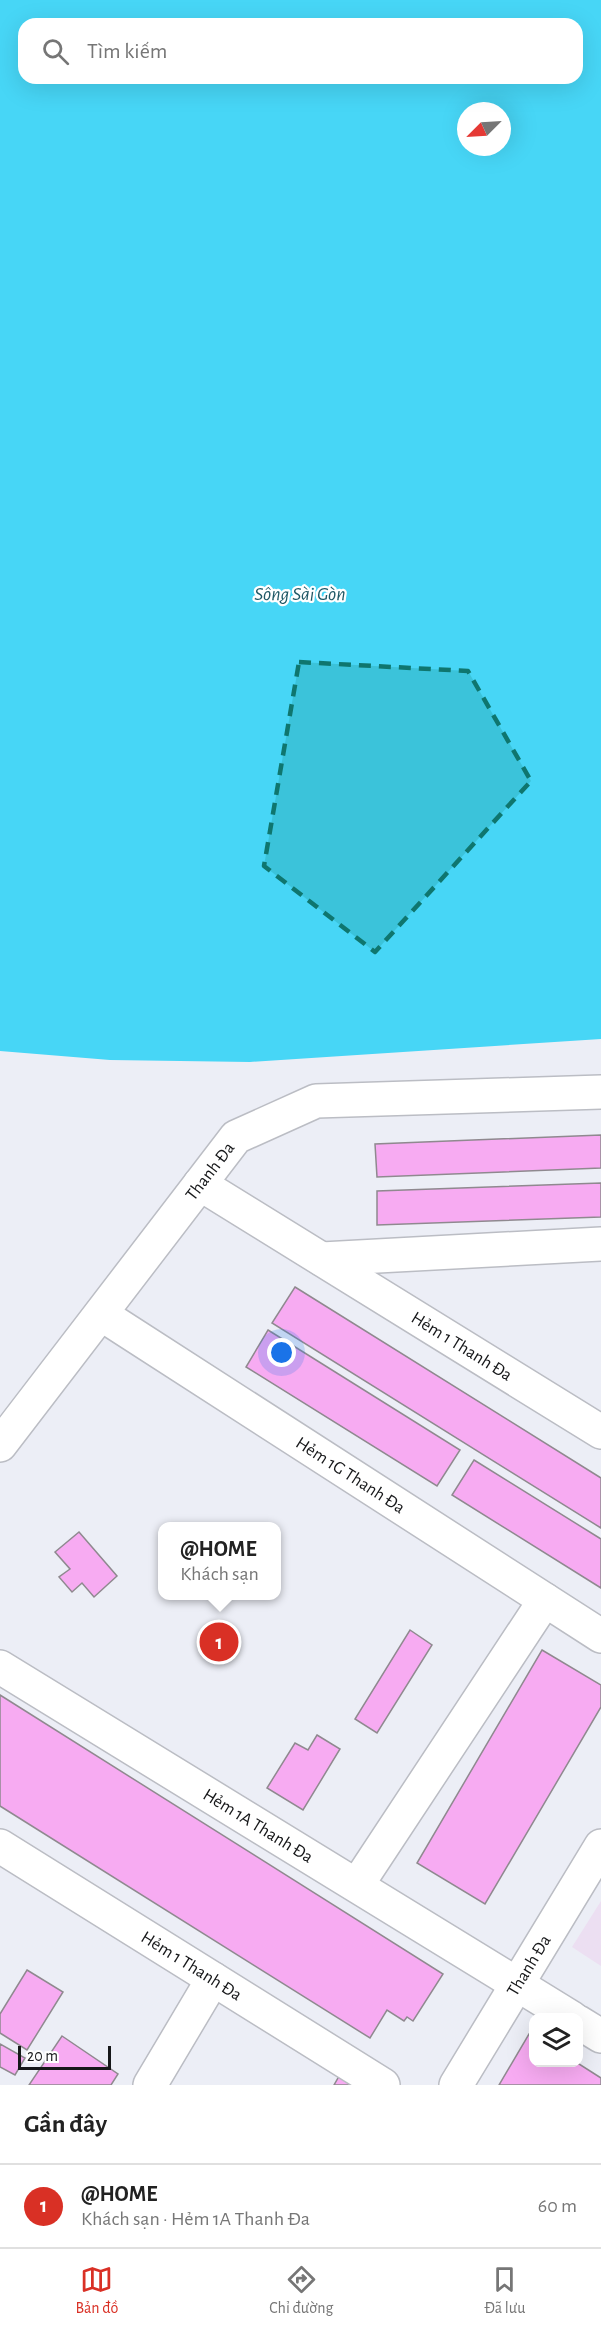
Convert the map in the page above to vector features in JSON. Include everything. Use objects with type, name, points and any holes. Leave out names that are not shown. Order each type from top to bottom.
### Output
[{"type":"street","name":"Thanh Đa","points":[[0,1445],[236,1137],[316,1101],[601,1092]]},
{"type":"street","name":"Hẻm 1 Thanh Đa","points":[[200,1184],[601,1432]]},
{"type":"street","points":[[322,1260],[601,1244]]},
{"type":"street","name":"Hẻm 1G Thanh Đa","points":[[101,1314],[601,1636]]},
{"type":"street","points":[[357,1885],[545,1600]]},
{"type":"street","name":"Hẻm 1A Thanh Đa","points":[[0,1667],[564,2013]]},
{"type":"street","name":"Hẻm 1 Thanh Đa","points":[[0,1846],[383,2085]]},
{"type":"street","name":"Thanh Đa","points":[[456,2085],[601,1846]]},
{"type":"street","points":[[150,2085],[213,1979]]},
{"type":"street","points":[[583,2025],[601,2036]]},
{"type":"highlighted area","points":[[299,662],[468,671],[531,781],[375,952],[264,866]]},
{"type":"shaded area","points":[[601,1901],[601,1966],[572,1947]]},
{"type":"water","name":"Sông Sài Gòn","points":[[0,0],[601,0],[601,1039],[250,1062],[110,1060],[0,1051]]},
{"type":"building","points":[[601,1135],[601,1168],[377,1177],[375,1144]]},
{"type":"building","points":[[601,1183],[601,1217],[377,1225],[377,1191]]},
{"type":"building","points":[[295,1287],[601,1478],[601,1528],[272,1323]]},
{"type":"building","points":[[268,1330],[460,1450],[437,1486],[246,1367]]},
{"type":"building","points":[[474,1460],[601,1539],[601,1588],[452,1495]]},
{"type":"building","points":[[79,1532],[117,1576],[94,1597],[82,1583],[72,1592],[59,1577],[70,1569],[55,1552]]},
{"type":"building","points":[[410,1630],[432,1645],[377,1733],[355,1719]]},
{"type":"building","points":[[542,1650],[601,1685],[601,1707],[485,1904],[417,1863]]},
{"type":"building","points":[[0,1695],[443,1974],[413,2021],[407,2017],[404,2021],[387,2010],[370,2038],[0,1806]]},
{"type":"building","points":[[317,1735],[340,1749],[303,1810],[267,1788],[295,1743],[308,1750]]},
{"type":"building","points":[[27,1970],[63,1992],[27,2050],[0,2033],[0,2014]]},
{"type":"building","points":[[529,2034],[529,2067],[583,2066],[601,2078],[601,2085],[499,2085]]},
{"type":"building","points":[[62,2036],[118,2074],[111,2085],[29,2085]]},
{"type":"building","points":[[0,2044],[25,2058],[15,2075],[0,2067]]},
{"type":"building","points":[[342,2071],[356,2085],[334,2085]]},
{"type":"place","name":"@HOME","points":[[219,1642]]}]
